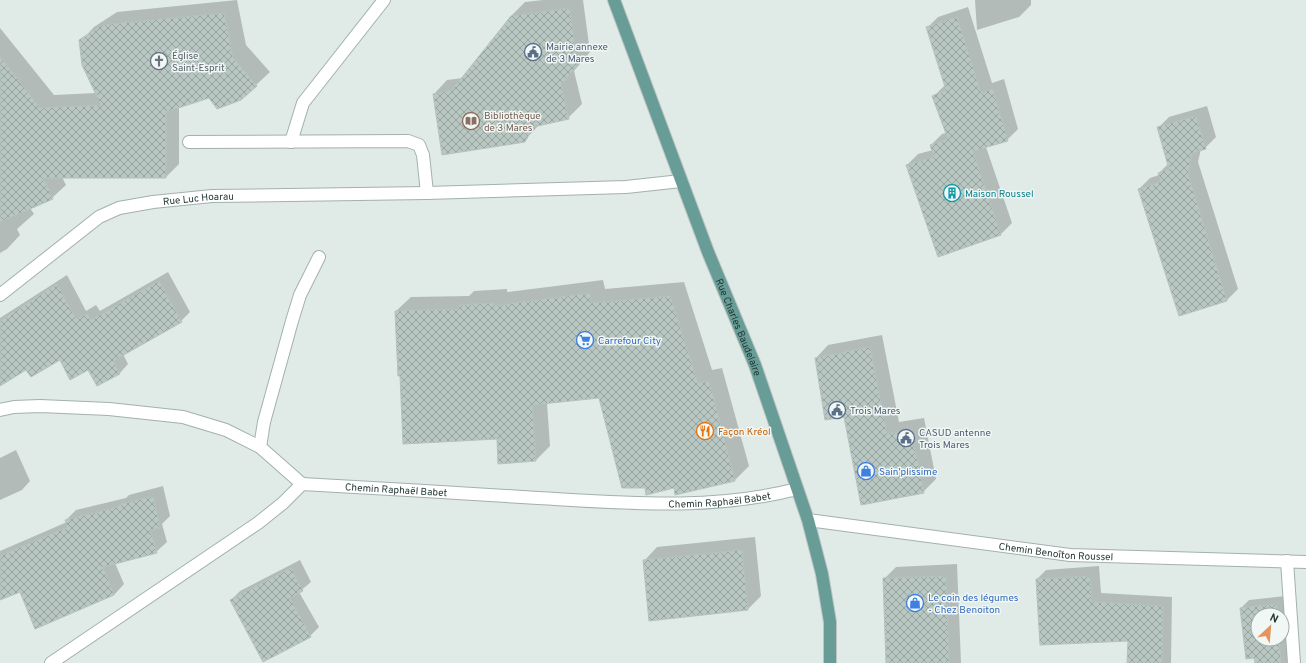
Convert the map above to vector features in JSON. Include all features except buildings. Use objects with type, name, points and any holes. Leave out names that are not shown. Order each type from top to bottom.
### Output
[{"type":"main road","name":"Rue Charles Baudelaire","points":[[614,0],[708,252],[755,365],[808,520],[822,574],[830,622],[830,663]]},
{"type":"street","points":[[291,142],[303,103],[384,0]]},
{"type":"street","points":[[189,142],[408,141],[419,145],[423,155],[427,193]]},
{"type":"street","name":"Rue Luc Hoarau","points":[[0,295],[99,217],[119,208],[153,202],[212,196],[427,193],[626,186],[681,181]]},
{"type":"street","points":[[260,446],[264,422],[300,295],[319,257]]},
{"type":"street","points":[[0,410],[14,407],[40,406],[108,409],[182,417],[226,430],[260,446],[302,484],[283,503],[258,523],[51,663]]},
{"type":"street","name":"Chemin Raphaël Babet","points":[[302,484],[641,504],[708,503],[774,495],[797,489]]},
{"type":"street","name":"Chemin Benoîton Roussel","points":[[808,520],[1070,554],[1306,562]]},
{"type":"street","points":[[1287,561],[1294,663]]},
{"type":"place","name":"Mairie annexe de 3 Mares","points":[[533,52]]},
{"type":"place","name":"Église Saint-Esprit","points":[[159,61]]},
{"type":"place","name":"Bibliothèque de 3 Mares","points":[[471,121]]},
{"type":"place","name":"Maison Roussel","points":[[952,193]]},
{"type":"place","name":"Carrefour City","points":[[585,340]]},
{"type":"place","name":"Trois Mares","points":[[837,410]]},
{"type":"place","name":"Façon Kréol","points":[[705,431]]},
{"type":"place","name":"CASUD antenne Trois Mares","points":[[906,438]]},
{"type":"place","name":"Sain'plissime","points":[[866,471]]},
{"type":"place","name":"Le coin des légumes - Chez Benoiton","points":[[915,603]]}]
